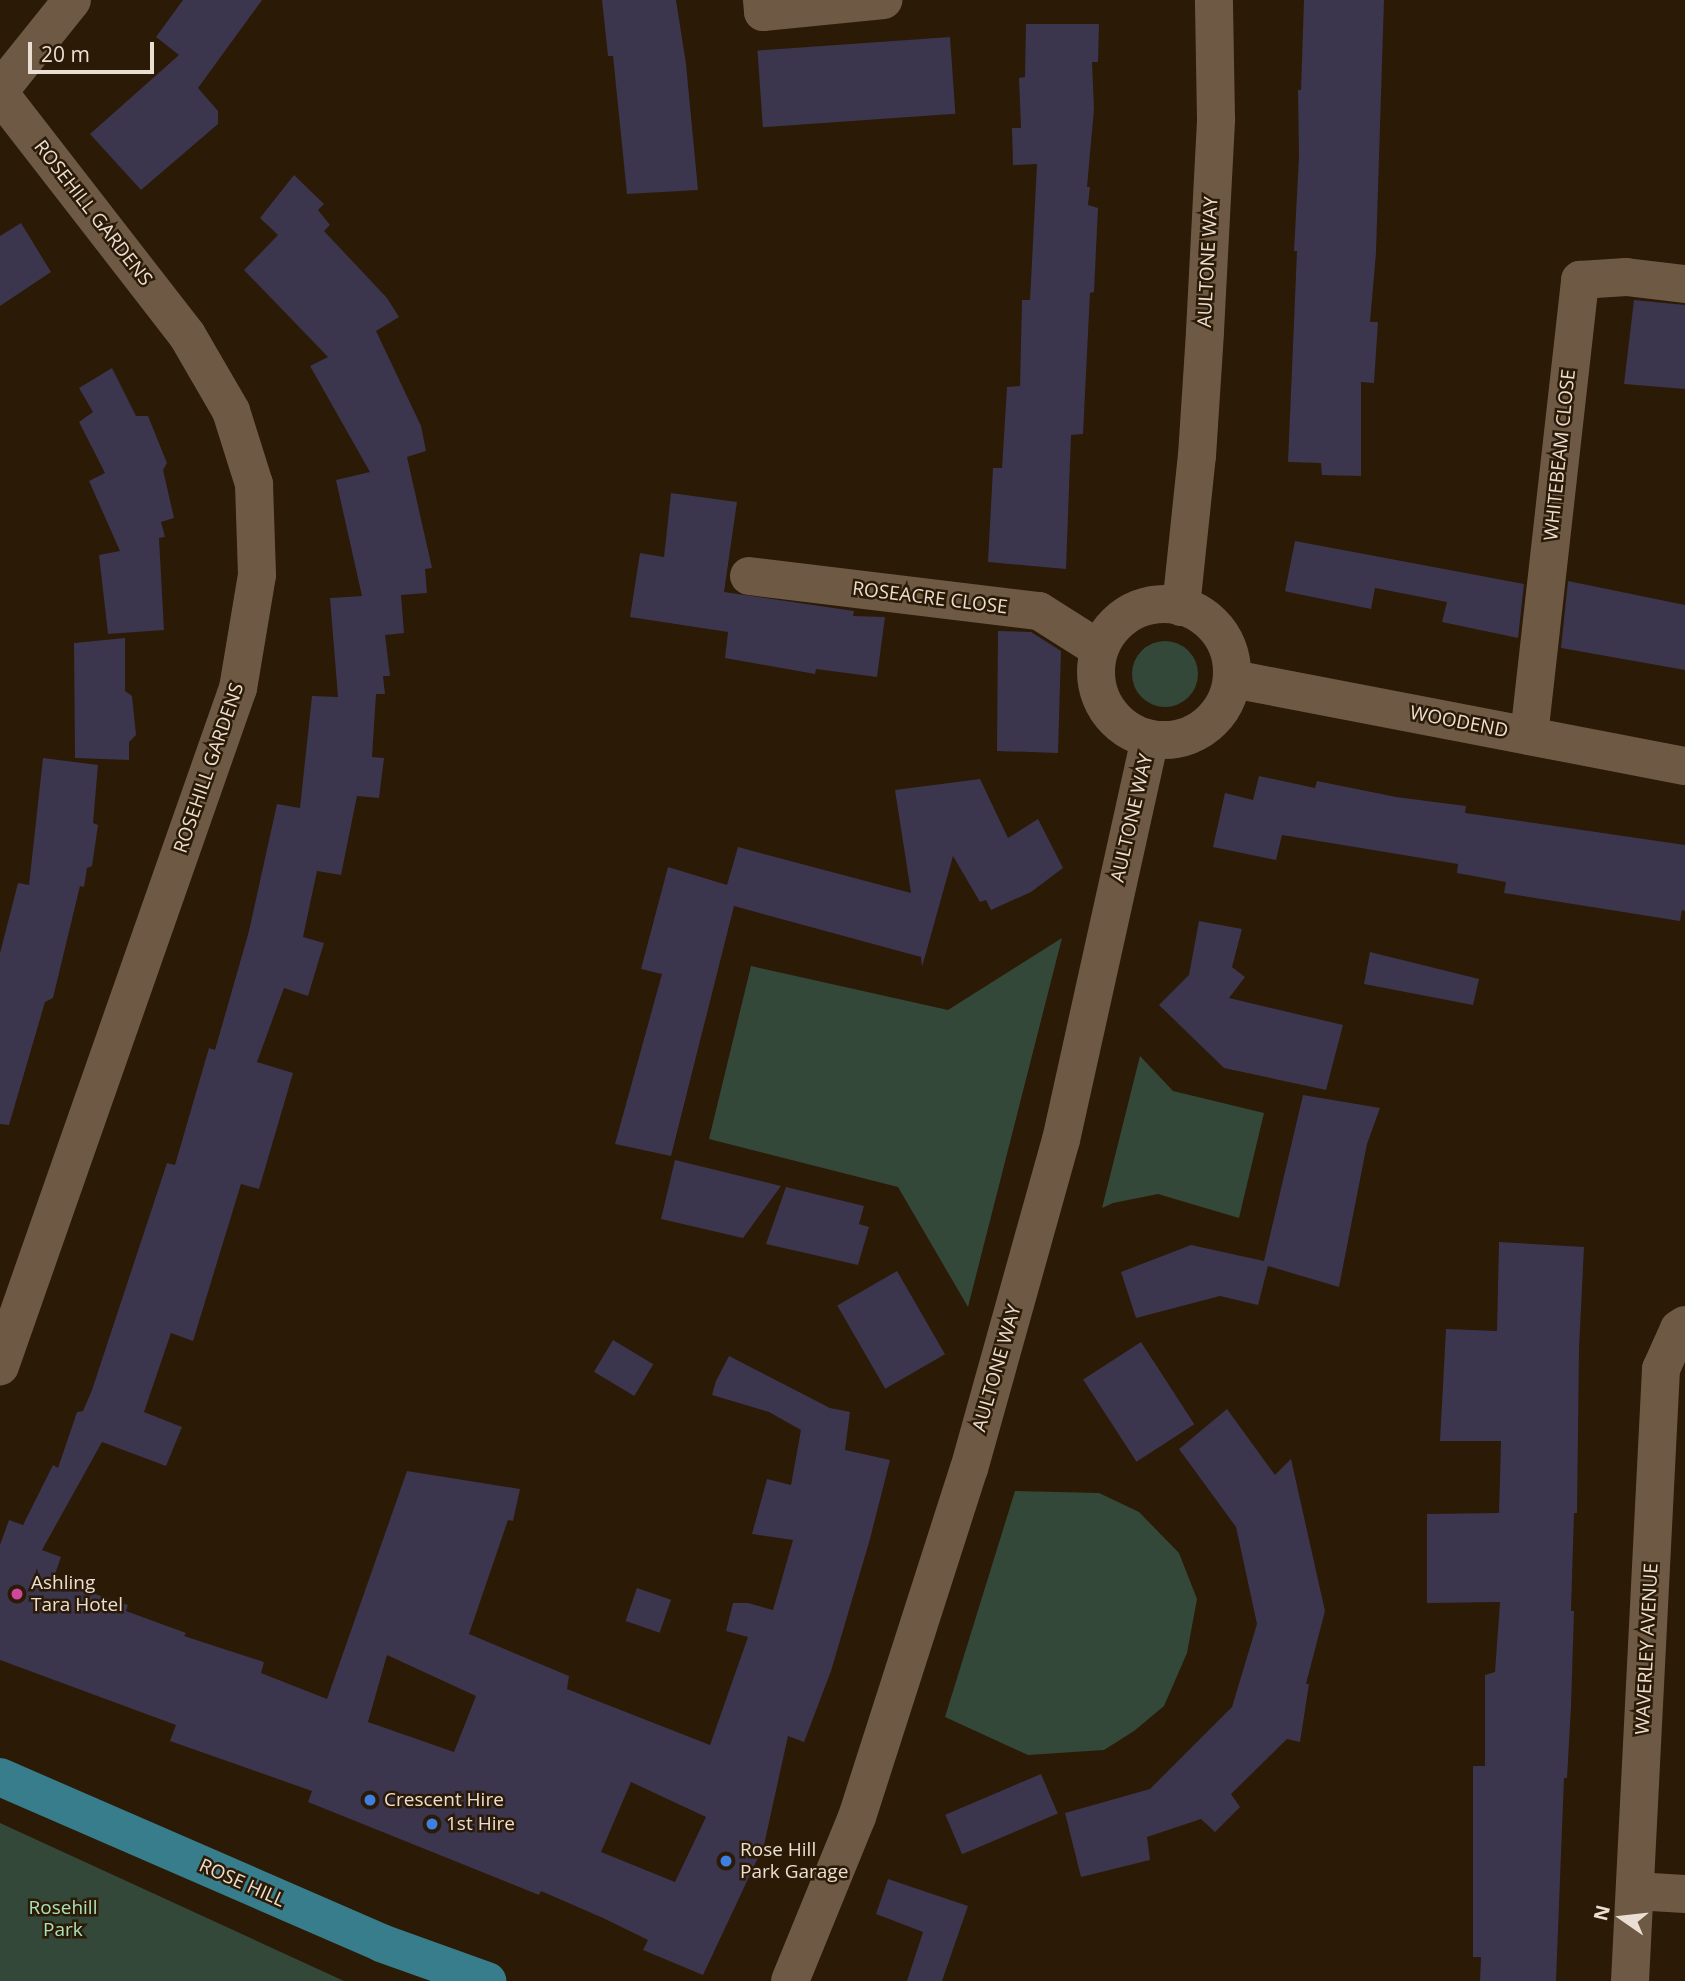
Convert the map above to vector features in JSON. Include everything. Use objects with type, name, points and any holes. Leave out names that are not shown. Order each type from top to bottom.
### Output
[{"type":"main road","name":"ROSE HILL","points":[[0,1777],[381,1943],[487,1981]]},
{"type":"street","points":[[0,92],[72,0]]},
{"type":"street","points":[[762,0],[763,12],[883,0]]},
{"type":"street","name":"AULTONE WAY","points":[[1181,607],[1197,456],[1205,331],[1216,119],[1214,0]]},
{"type":"street","name":"ROSEHILL GARDENS","points":[[0,92],[187,335],[231,411],[254,484],[257,575],[238,688],[0,1366]]},
{"type":"street","name":"WHITEBEAM CLOSE","points":[[1529,736],[1580,279],[1626,277],[1685,284]]},
{"type":"street","name":"ROSEACRE CLOSE","points":[[749,576],[1039,611],[1099,649]]},
{"type":"street","points":[[1099,649],[1110,630],[1125,615],[1145,606],[1189,607],[1208,619],[1223,635],[1231,656],[1233,679]]},
{"type":"street","name":"AULTONE WAY","points":[[1099,649],[1096,672],[1099,695],[1111,715],[1129,731],[1150,739],[1173,740],[1195,734],[1213,720],[1227,701],[1233,679]]},
{"type":"street","name":"WOODEND","points":[[1233,679],[1685,766]]},
{"type":"street","name":"AULTONE WAY","points":[[790,1981],[857,1817],[969,1469],[1061,1140],[1150,739]]},
{"type":"street","name":"WAVERLEY AVENUE","points":[[1630,1981],[1661,1369],[1679,1329],[1685,1325]]},
{"type":"street","points":[[1635,1891],[1685,1894]]},
{"type":"green space","points":[[1165,641],[1188,651],[1198,674],[1188,697],[1165,707],[1142,697],[1132,674],[1142,651]]},
{"type":"green space","points":[[1062,938],[968,1307],[898,1187],[709,1139],[751,966],[948,1010]]},
{"type":"green space","points":[[1140,1056],[1173,1091],[1264,1113],[1239,1218],[1158,1194],[1113,1203],[1102,1208]]},
{"type":"green space","points":[[1015,1491],[1099,1493],[1139,1512],[1179,1553],[1197,1599],[1187,1653],[1164,1706],[1134,1731],[1104,1750],[1028,1755],[945,1717]]},
{"type":"green space","name":"Rosehill Park","points":[[0,1823],[344,1981],[0,1981]]},
{"type":"building","points":[[183,0],[262,0],[198,88],[218,111],[218,124],[141,190],[90,134],[179,55],[156,37]]},
{"type":"building","points":[[602,0],[676,0],[686,64],[698,190],[627,194],[613,56],[608,56]]},
{"type":"building","points":[[1304,0],[1384,0],[1376,253],[1370,322],[1378,322],[1374,383],[1361,382],[1361,476],[1322,475],[1321,463],[1288,462],[1297,251],[1294,251],[1299,157],[1298,90],[1301,90]]},
{"type":"building","points":[[1026,24],[1099,24],[1098,62],[1092,62],[1094,109],[1087,187],[1090,187],[1088,205],[1098,208],[1094,292],[1090,293],[1083,434],[1071,435],[1066,569],[988,562],[993,468],[1002,468],[1007,387],[1020,386],[1022,300],[1030,300],[1037,164],[1013,165],[1012,128],[1021,128],[1019,78],[1025,77]]},
{"type":"building","points":[[950,37],[955,114],[763,127],[757,50]]},
{"type":"building","points":[[294,175],[324,204],[318,210],[330,225],[324,231],[387,298],[399,317],[376,331],[421,426],[426,451],[407,457],[432,568],[425,569],[427,593],[401,595],[404,633],[385,635],[390,676],[383,676],[385,694],[376,694],[372,757],[384,758],[379,798],[357,796],[341,875],[317,871],[303,937],[324,943],[308,996],[284,988],[257,1062],[293,1073],[259,1189],[241,1184],[193,1341],[171,1333],[144,1412],[182,1427],[166,1466],[102,1442],[42,1550],[61,1557],[53,1580],[128,1605],[126,1611],[186,1633],[184,1636],[264,1662],[261,1673],[327,1699],[407,1471],[520,1489],[513,1521],[508,1520],[469,1634],[569,1676],[567,1689],[710,1745],[748,1637],[726,1631],[733,1603],[748,1603],[773,1610],[793,1540],[752,1534],[767,1479],[791,1485],[801,1430],[769,1412],[712,1395],[716,1381],[729,1356],[830,1408],[850,1412],[845,1450],[890,1460],[870,1539],[831,1671],[804,1742],[788,1736],[764,1845],[703,1975],[643,1950],[648,1940],[603,1918],[541,1891],[539,1895],[308,1802],[312,1791],[170,1741],[176,1725],[0,1660],[0,1545],[9,1520],[23,1525],[53,1465],[58,1468],[77,1412],[83,1411],[92,1390],[167,1163],[175,1165],[209,1048],[215,1050],[249,931],[277,804],[300,808],[312,696],[338,697],[330,598],[362,596],[336,480],[370,472],[310,366],[328,357],[244,270],[278,235],[260,218]],"holes":[[[387,1655],[476,1696],[454,1752],[368,1722]],[[631,1782],[706,1817],[675,1882],[601,1852]]]},
{"type":"building","points":[[21,223],[51,272],[0,306],[0,236]]},
{"type":"building","points":[[1634,300],[1685,305],[1685,389],[1624,384]]},
{"type":"building","points":[[112,368],[136,416],[148,416],[167,463],[163,470],[174,518],[161,522],[165,537],[159,538],[164,630],[108,634],[99,555],[120,551],[89,481],[105,473],[79,422],[93,412],[79,388]]},
{"type":"building","points":[[671,493],[737,502],[724,592],[854,611],[853,616],[885,617],[877,677],[816,669],[815,674],[725,658],[728,632],[630,617],[640,553],[664,557]]},
{"type":"building","points":[[1295,541],[1524,584],[1518,638],[1442,622],[1447,602],[1375,588],[1371,609],[1285,591]]},
{"type":"building","points":[[1568,581],[1685,605],[1685,670],[1561,648]]},
{"type":"building","points":[[998,631],[1031,632],[1061,651],[1058,753],[997,751]]},
{"type":"building","points":[[125,638],[125,691],[132,696],[136,735],[129,742],[129,760],[75,758],[74,643]]},
{"type":"building","points":[[43,758],[98,765],[93,823],[98,825],[92,866],[87,868],[84,887],[80,886],[53,998],[45,1002],[9,1125],[0,1124],[0,953],[18,883],[29,885]]},
{"type":"building","points":[[1259,776],[1315,788],[1317,781],[1396,797],[1466,806],[1465,813],[1685,845],[1685,911],[1682,910],[1680,921],[1504,893],[1506,882],[1457,873],[1458,864],[1282,835],[1276,860],[1213,847],[1225,793],[1253,800]]},
{"type":"building","points":[[980,779],[1008,838],[1038,819],[1063,868],[1031,892],[991,910],[986,900],[980,902],[953,856],[922,967],[921,957],[734,906],[671,1156],[615,1144],[662,974],[641,969],[668,867],[727,885],[738,847],[911,893],[895,790]]},
{"type":"building","points":[[1199,921],[1242,929],[1232,967],[1245,977],[1229,998],[1343,1025],[1326,1090],[1224,1068],[1159,1005],[1189,975]]},
{"type":"building","points":[[1370,952],[1479,979],[1473,1005],[1364,984]]},
{"type":"building","points":[[1303,1095],[1380,1108],[1367,1144],[1339,1287],[1268,1266],[1258,1305],[1220,1296],[1136,1318],[1121,1272],[1191,1245],[1264,1261]]},
{"type":"building","points":[[675,1160],[781,1186],[743,1238],[661,1219]]},
{"type":"building","points":[[786,1187],[864,1206],[859,1224],[869,1227],[858,1265],[766,1244]]},
{"type":"building","points":[[1499,1242],[1584,1247],[1579,1349],[1577,1513],[1574,1513],[1571,1611],[1574,1611],[1571,1707],[1567,1778],[1564,1778],[1556,1981],[1480,1981],[1481,1957],[1473,1957],[1473,1766],[1485,1766],[1485,1675],[1495,1672],[1500,1602],[1427,1603],[1427,1514],[1499,1513],[1501,1441],[1440,1441],[1446,1329],[1497,1331]]},
{"type":"building","points":[[897,1271],[945,1354],[885,1389],[837,1306]]},
{"type":"building","points":[[613,1340],[653,1364],[634,1396],[594,1372]]},
{"type":"building","points":[[1141,1342],[1194,1424],[1137,1462],[1083,1380]]},
{"type":"building","points":[[1227,1409],[1275,1475],[1291,1459],[1325,1611],[1306,1684],[1309,1684],[1300,1742],[1287,1739],[1231,1794],[1240,1807],[1215,1832],[1201,1819],[1147,1837],[1150,1860],[1081,1877],[1065,1813],[1150,1789],[1232,1707],[1257,1624],[1236,1527],[1179,1449]]},
{"type":"building","points":[[637,1588],[671,1600],[660,1633],[626,1621]]},
{"type":"building","points":[[1041,1774],[1058,1814],[962,1854],[945,1815]]},
{"type":"building","points":[[888,1879],[968,1906],[942,1981],[907,1981],[923,1932],[876,1914]]},
{"type":"place","name":"Ashling Tara Hotel","points":[[17,1594]]},
{"type":"place","name":"Crescent Hire","points":[[370,1800]]},
{"type":"place","name":"1st Hire","points":[[432,1824]]},
{"type":"place","name":"Rose Hill Park Garage","points":[[726,1861]]}]
